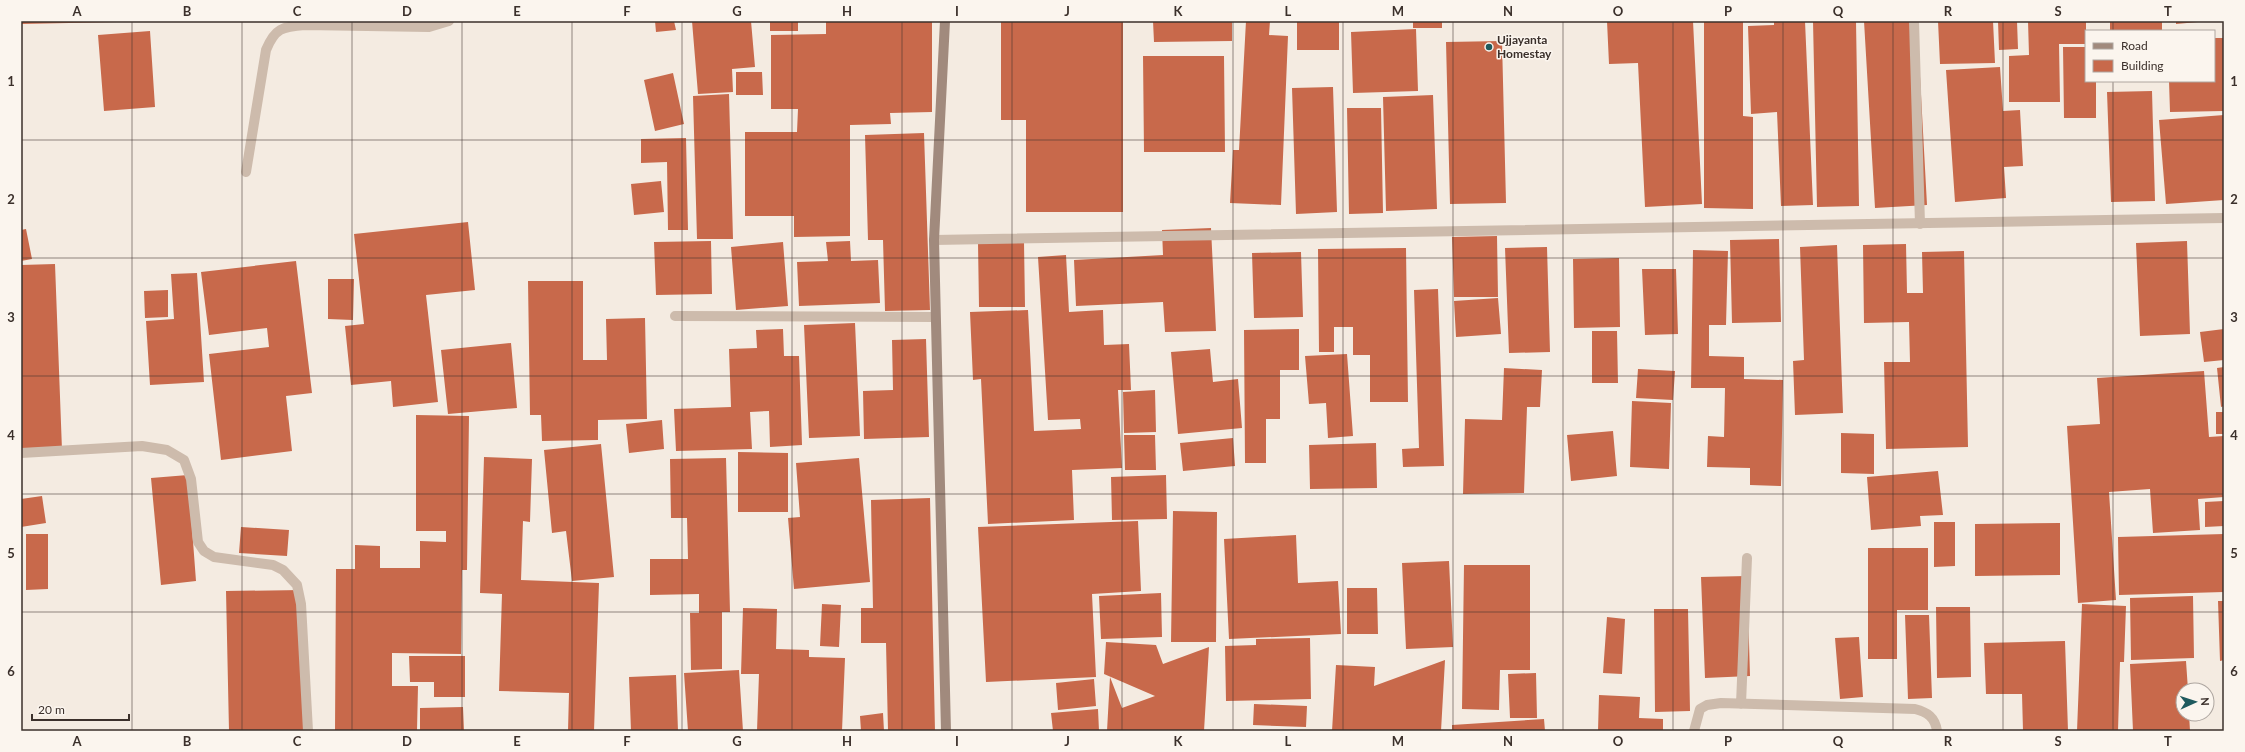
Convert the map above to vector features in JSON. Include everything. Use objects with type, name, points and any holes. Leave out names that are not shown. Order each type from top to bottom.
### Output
[{"type":"street","points":[[246,172],[266,50],[271,38],[279,30],[287,26],[305,25],[429,27],[449,21]]},
{"type":"street","points":[[945,21],[934,240],[946,731]]},
{"type":"street","points":[[1914,21],[1920,224]]},
{"type":"street","points":[[934,240],[2224,218]]},
{"type":"street","points":[[675,316],[936,317]]},
{"type":"street","points":[[21,452],[142,446],[167,450],[184,460],[191,479],[198,542],[204,551],[214,557],[273,565],[292,577],[297,585],[301,604],[308,731]]},
{"type":"street","points":[[1741,704],[1747,558]]},
{"type":"street","points":[[1694,731],[1696,718],[1700,710],[1707,705],[1741,704],[1915,709],[1926,712],[1934,719],[1937,731]]},
{"type":"building","points":[[21,21],[117,21],[117,22],[21,24]]},
{"type":"building","points":[[655,21],[674,21],[676,30],[656,32]]},
{"type":"building","points":[[692,21],[751,21],[755,67],[732,69],[733,92],[698,94]]},
{"type":"building","points":[[770,21],[798,21],[798,31],[770,31]]},
{"type":"building","points":[[826,21],[932,21],[932,112],[890,113],[891,124],[850,125],[850,236],[794,237],[794,216],[745,216],[745,132],[797,132],[798,109],[771,109],[771,35],[826,34]]},
{"type":"building","points":[[1001,21],[1123,21],[1123,212],[1026,212],[1026,120],[1001,120]]},
{"type":"building","points":[[1153,21],[1232,21],[1232,41],[1154,42]]},
{"type":"building","points":[[1246,21],[1270,21],[1269,35],[1288,36],[1281,205],[1230,203],[1233,150],[1239,150]]},
{"type":"building","points":[[1297,21],[1339,21],[1339,50],[1297,50]]},
{"type":"building","points":[[1413,21],[1442,21],[1442,28],[1413,28]]},
{"type":"building","points":[[1607,21],[1693,21],[1702,204],[1645,207],[1638,63],[1609,64]]},
{"type":"building","points":[[1704,21],[1743,21],[1743,116],[1753,117],[1753,209],[1704,208]]},
{"type":"building","points":[[1774,21],[1805,21],[1813,205],[1781,206],[1777,112],[1751,114],[1748,26],[1774,25]]},
{"type":"building","points":[[1813,21],[1856,21],[1859,206],[1817,207]]},
{"type":"building","points":[[1864,21],[1917,21],[1927,205],[1875,208]]},
{"type":"building","points":[[1938,21],[1993,21],[1995,63],[1940,64]]},
{"type":"building","points":[[1998,21],[2017,21],[2018,49],[1999,50]]},
{"type":"building","points":[[2028,21],[2086,21],[2085,44],[2059,44],[2060,102],[2009,102],[2009,56],[2029,55]]},
{"type":"building","points":[[2110,21],[2162,21],[2162,30],[2110,30]]},
{"type":"building","points":[[2176,21],[2198,21],[2198,22],[2176,24]]},
{"type":"building","points":[[1416,29],[1418,91],[1353,93],[1351,32]]},
{"type":"building","points":[[150,31],[155,107],[104,111],[98,35]]},
{"type":"building","points":[[2215,38],[2224,38],[2224,111],[2170,112],[2169,82],[2215,82]]},
{"type":"building","points":[[1502,41],[1506,203],[1450,204],[1446,42]]},
{"type":"building","points":[[2063,47],[2085,47],[2085,82],[2096,82],[2096,118],[2064,118]]},
{"type":"building","points":[[1143,56],[1224,56],[1225,152],[1144,152]]},
{"type":"building","points":[[2000,67],[2003,111],[2020,110],[2023,166],[2004,167],[2006,198],[1955,202],[1946,70]]},
{"type":"building","points":[[736,72],[762,72],[763,95],[736,95]]},
{"type":"building","points":[[673,73],[684,124],[655,131],[644,80]]},
{"type":"building","points":[[1333,87],[1337,212],[1296,214],[1292,88]]},
{"type":"building","points":[[2152,91],[2155,201],[2111,202],[2107,92]]},
{"type":"building","points":[[729,94],[733,239],[697,239],[693,96]]},
{"type":"building","points":[[1433,95],[1437,209],[1386,211],[1383,97]]},
{"type":"building","points":[[1347,108],[1381,108],[1383,213],[1349,214]]},
{"type":"building","points":[[2224,115],[2224,200],[2166,204],[2159,120]]},
{"type":"building","points":[[924,133],[930,310],[885,311],[883,240],[868,240],[865,135]]},
{"type":"building","points":[[686,138],[688,230],[668,230],[667,162],[641,163],[641,139]]},
{"type":"building","points":[[661,181],[664,212],[634,215],[631,184]]},
{"type":"building","points":[[468,222],[475,290],[426,295],[438,402],[393,407],[391,381],[351,385],[345,326],[364,324],[354,234]]},
{"type":"building","points":[[1211,228],[1216,331],[1165,332],[1163,302],[1076,306],[1074,260],[1163,255],[1162,230]]},
{"type":"building","points":[[26,229],[32,259],[21,261],[21,230]]},
{"type":"building","points":[[1497,236],[1498,297],[1454,297],[1452,237]]},
{"type":"building","points":[[1779,239],[1781,322],[1732,323],[1730,240]]},
{"type":"building","points":[[711,241],[712,294],[656,295],[654,242]]},
{"type":"building","points":[[850,241],[851,261],[878,260],[880,303],[799,306],[797,262],[828,261],[826,242]]},
{"type":"building","points":[[2187,241],[2190,334],[2140,336],[2136,243]]},
{"type":"building","points":[[783,242],[788,306],[736,310],[731,247]]},
{"type":"building","points":[[1024,242],[1025,307],[979,307],[978,243]]},
{"type":"building","points":[[1906,244],[1907,293],[1923,293],[1922,252],[1964,251],[1968,447],[1886,449],[1884,362],[1910,362],[1909,322],[1864,323],[1863,245]]},
{"type":"building","points":[[1837,245],[1843,413],[1795,415],[1793,361],[1804,360],[1800,247]]},
{"type":"building","points":[[1547,247],[1550,352],[1509,353],[1505,248]]},
{"type":"building","points":[[1406,248],[1408,402],[1370,402],[1370,355],[1353,355],[1353,327],[1334,327],[1334,352],[1319,352],[1318,249]]},
{"type":"building","points":[[1693,250],[1728,251],[1726,325],[1709,325],[1709,356],[1744,357],[1744,379],[1783,380],[1781,486],[1750,485],[1750,468],[1707,467],[1708,436],[1724,437],[1725,388],[1691,388]]},
{"type":"building","points":[[1301,252],[1303,317],[1254,318],[1252,253]]},
{"type":"building","points":[[1066,255],[1069,312],[1103,310],[1104,345],[1129,344],[1131,390],[1118,390],[1122,468],[1072,470],[1074,520],[988,524],[981,379],[973,380],[970,312],[1028,310],[1034,431],[1081,429],[1080,419],[1048,420],[1038,257]]},
{"type":"building","points":[[1619,258],[1620,327],[1574,328],[1573,259]]},
{"type":"building","points":[[296,261],[312,393],[286,396],[292,451],[221,460],[209,354],[269,347],[267,328],[209,335],[201,272]]},
{"type":"building","points":[[55,264],[62,450],[21,451],[21,265]]},
{"type":"building","points":[[1642,269],[1676,269],[1678,334],[1645,335]]},
{"type":"building","points":[[197,273],[204,382],[150,385],[146,321],[174,319],[171,274]]},
{"type":"building","points":[[328,279],[354,279],[353,320],[328,319]]},
{"type":"building","points":[[528,281],[583,281],[583,360],[607,360],[606,319],[645,318],[647,419],[598,420],[598,440],[542,441],[541,415],[530,415]]},
{"type":"building","points":[[1438,289],[1444,466],[1403,467],[1402,449],[1419,448],[1414,290]]},
{"type":"building","points":[[168,290],[168,317],[145,318],[144,291]]},
{"type":"building","points":[[1498,298],[1501,334],[1456,337],[1454,301]]},
{"type":"building","points":[[855,323],[860,436],[809,438],[804,325]]},
{"type":"building","points":[[783,329],[784,356],[799,356],[802,445],[770,447],[769,411],[750,412],[752,449],[676,451],[674,409],[731,407],[729,349],[757,348],[756,330]]},
{"type":"building","points":[[1299,329],[1299,370],[1280,370],[1280,419],[1266,419],[1266,463],[1245,463],[1244,330]]},
{"type":"building","points":[[2224,329],[2224,360],[2204,362],[2200,332]]},
{"type":"building","points":[[1592,331],[1617,331],[1618,383],[1592,383]]},
{"type":"building","points":[[926,339],[929,437],[864,439],[863,391],[893,390],[892,340]]},
{"type":"building","points":[[511,343],[517,408],[448,414],[441,350]]},
{"type":"building","points":[[1210,349],[1213,382],[1238,379],[1242,428],[1178,434],[1171,352]]},
{"type":"building","points":[[1347,354],[1353,436],[1328,438],[1326,403],[1309,404],[1305,356]]},
{"type":"building","points":[[2224,367],[2224,406],[2221,407],[2217,368]]},
{"type":"building","points":[[1504,368],[1542,370],[1540,407],[1527,407],[1524,493],[1463,494],[1465,419],[1502,420]]},
{"type":"building","points":[[1638,369],[1675,371],[1673,400],[1636,398]]},
{"type":"building","points":[[2204,371],[2209,437],[2224,436],[2224,497],[2198,499],[2200,530],[2153,533],[2150,489],[2109,492],[2116,600],[2078,603],[2067,426],[2100,424],[2097,378]]},
{"type":"building","points":[[1155,390],[1156,432],[1124,433],[1123,392]]},
{"type":"building","points":[[1632,401],[1671,403],[1669,469],[1630,467]]},
{"type":"building","points":[[2216,412],[2224,412],[2224,434],[2216,434]]},
{"type":"building","points":[[416,415],[469,416],[467,570],[462,570],[461,654],[392,653],[392,686],[418,686],[417,731],[335,731],[336,569],[355,569],[355,545],[380,546],[380,568],[420,568],[420,541],[446,542],[446,531],[416,531]]},
{"type":"building","points":[[662,420],[664,449],[629,453],[626,424]]},
{"type":"building","points":[[1613,431],[1617,476],[1571,481],[1567,435]]},
{"type":"building","points":[[1841,433],[1874,434],[1874,474],[1841,473]]},
{"type":"building","points":[[1124,435],[1155,435],[1156,470],[1125,470]]},
{"type":"building","points":[[1233,438],[1235,466],[1183,471],[1180,443]]},
{"type":"building","points":[[1376,443],[1377,488],[1310,489],[1309,445]]},
{"type":"building","points":[[601,444],[614,577],[572,581],[566,531],[552,533],[544,450]]},
{"type":"building","points":[[738,452],[788,453],[788,512],[738,512]]},
{"type":"building","points":[[484,457],[532,459],[530,522],[523,521],[521,580],[599,583],[594,731],[568,731],[569,693],[499,691],[502,594],[480,593]]},
{"type":"building","points":[[726,458],[730,612],[722,612],[722,669],[691,670],[690,613],[699,613],[699,594],[650,595],[650,559],[688,559],[687,518],[671,518],[670,459]]},
{"type":"building","points":[[859,458],[870,582],[794,589],[788,518],[800,517],[796,463]]},
{"type":"building","points":[[1938,471],[1943,515],[1920,516],[1921,526],[1871,530],[1867,477]]},
{"type":"building","points":[[188,475],[196,581],[161,585],[151,478]]},
{"type":"building","points":[[1166,475],[1167,519],[1112,520],[1111,477]]},
{"type":"building","points":[[42,496],[46,523],[21,527],[21,499]]},
{"type":"building","points":[[930,498],[935,731],[888,731],[886,643],[861,643],[861,608],[873,608],[871,500]]},
{"type":"building","points":[[2224,501],[2224,526],[2205,527],[2205,502]]},
{"type":"building","points":[[1173,511],[1217,512],[1216,642],[1171,642]]},
{"type":"building","points":[[1138,521],[1141,591],[1092,594],[1096,677],[986,682],[978,527]]},
{"type":"building","points":[[1934,522],[1955,522],[1955,566],[1934,567]]},
{"type":"building","points":[[2060,523],[2060,575],[1975,576],[1975,524]]},
{"type":"building","points":[[241,527],[289,530],[287,556],[239,553]]},
{"type":"building","points":[[26,534],[48,534],[48,589],[26,590]]},
{"type":"building","points":[[2224,534],[2224,592],[2119,595],[2118,537]]},
{"type":"building","points":[[1296,535],[1298,583],[1338,581],[1341,634],[1229,639],[1224,539]]},
{"type":"building","points":[[1868,548],[1928,548],[1928,610],[1897,610],[1897,659],[1868,659]]},
{"type":"building","points":[[1449,561],[1453,647],[1406,649],[1402,563]]},
{"type":"building","points":[[1464,565],[1530,565],[1530,670],[1500,670],[1499,710],[1462,709]]},
{"type":"building","points":[[1747,576],[1750,676],[1705,678],[1701,577]]},
{"type":"building","points":[[1347,588],[1377,588],[1378,634],[1347,634]]},
{"type":"building","points":[[302,590],[305,731],[229,731],[226,591]]},
{"type":"building","points":[[1161,593],[1162,637],[1101,639],[1099,596]]},
{"type":"building","points":[[2193,596],[2194,658],[2131,660],[2130,598]]},
{"type":"building","points":[[2218,601],[2224,601],[2224,660],[2220,661]]},
{"type":"building","points":[[822,604],[841,605],[839,647],[820,646]]},
{"type":"building","points":[[2082,604],[2126,606],[2124,662],[2120,662],[2118,731],[2077,731]]},
{"type":"building","points":[[1936,607],[1970,607],[1971,677],[1937,678]]},
{"type":"building","points":[[743,608],[777,609],[776,649],[809,650],[809,657],[845,658],[842,731],[757,731],[759,674],[741,674]]},
{"type":"building","points":[[1654,609],[1688,609],[1690,711],[1655,712]]},
{"type":"building","points":[[1905,615],[1929,615],[1932,698],[1908,699]]},
{"type":"building","points":[[1607,617],[1625,619],[1622,674],[1603,673]]},
{"type":"building","points":[[1859,637],[1863,697],[1840,699],[1835,638]]},
{"type":"building","points":[[1310,638],[1311,699],[1226,701],[1225,646],[1256,645],[1256,639]]},
{"type":"building","points":[[2065,641],[2068,731],[2023,731],[2022,694],[1986,694],[1984,643]]},
{"type":"building","points":[[1106,642],[1156,645],[1163,664],[1209,647],[1204,731],[1107,731],[1110,677],[1122,708],[1155,696],[1104,674]]},
{"type":"building","points":[[409,656],[465,656],[465,697],[434,697],[434,682],[410,682]]},
{"type":"building","points":[[1445,660],[1441,731],[1332,731],[1336,665],[1375,667],[1374,686]]},
{"type":"building","points":[[2186,661],[2187,682],[2175,682],[2175,722],[2189,722],[2190,731],[2133,731],[2130,664]]},
{"type":"building","points":[[739,670],[743,731],[688,731],[684,673]]},
{"type":"building","points":[[1536,673],[1537,718],[1510,718],[1508,674]]},
{"type":"building","points":[[676,675],[678,731],[631,731],[629,677]]},
{"type":"building","points":[[1094,679],[1096,706],[1058,710],[1056,683]]},
{"type":"building","points":[[1599,695],[1640,697],[1639,718],[1663,719],[1663,731],[1598,731]]},
{"type":"building","points":[[1254,704],[1307,706],[1306,727],[1253,725]]},
{"type":"building","points":[[463,707],[464,731],[420,731],[420,708]]},
{"type":"building","points":[[1098,709],[1099,731],[1053,731],[1051,713]]},
{"type":"building","points":[[883,713],[884,731],[861,731],[860,716]]},
{"type":"building","points":[[1544,719],[1545,731],[1452,731],[1452,725]]},
{"type":"place","name":"Ujjayanta Homestay","points":[[1489,47]]}]
